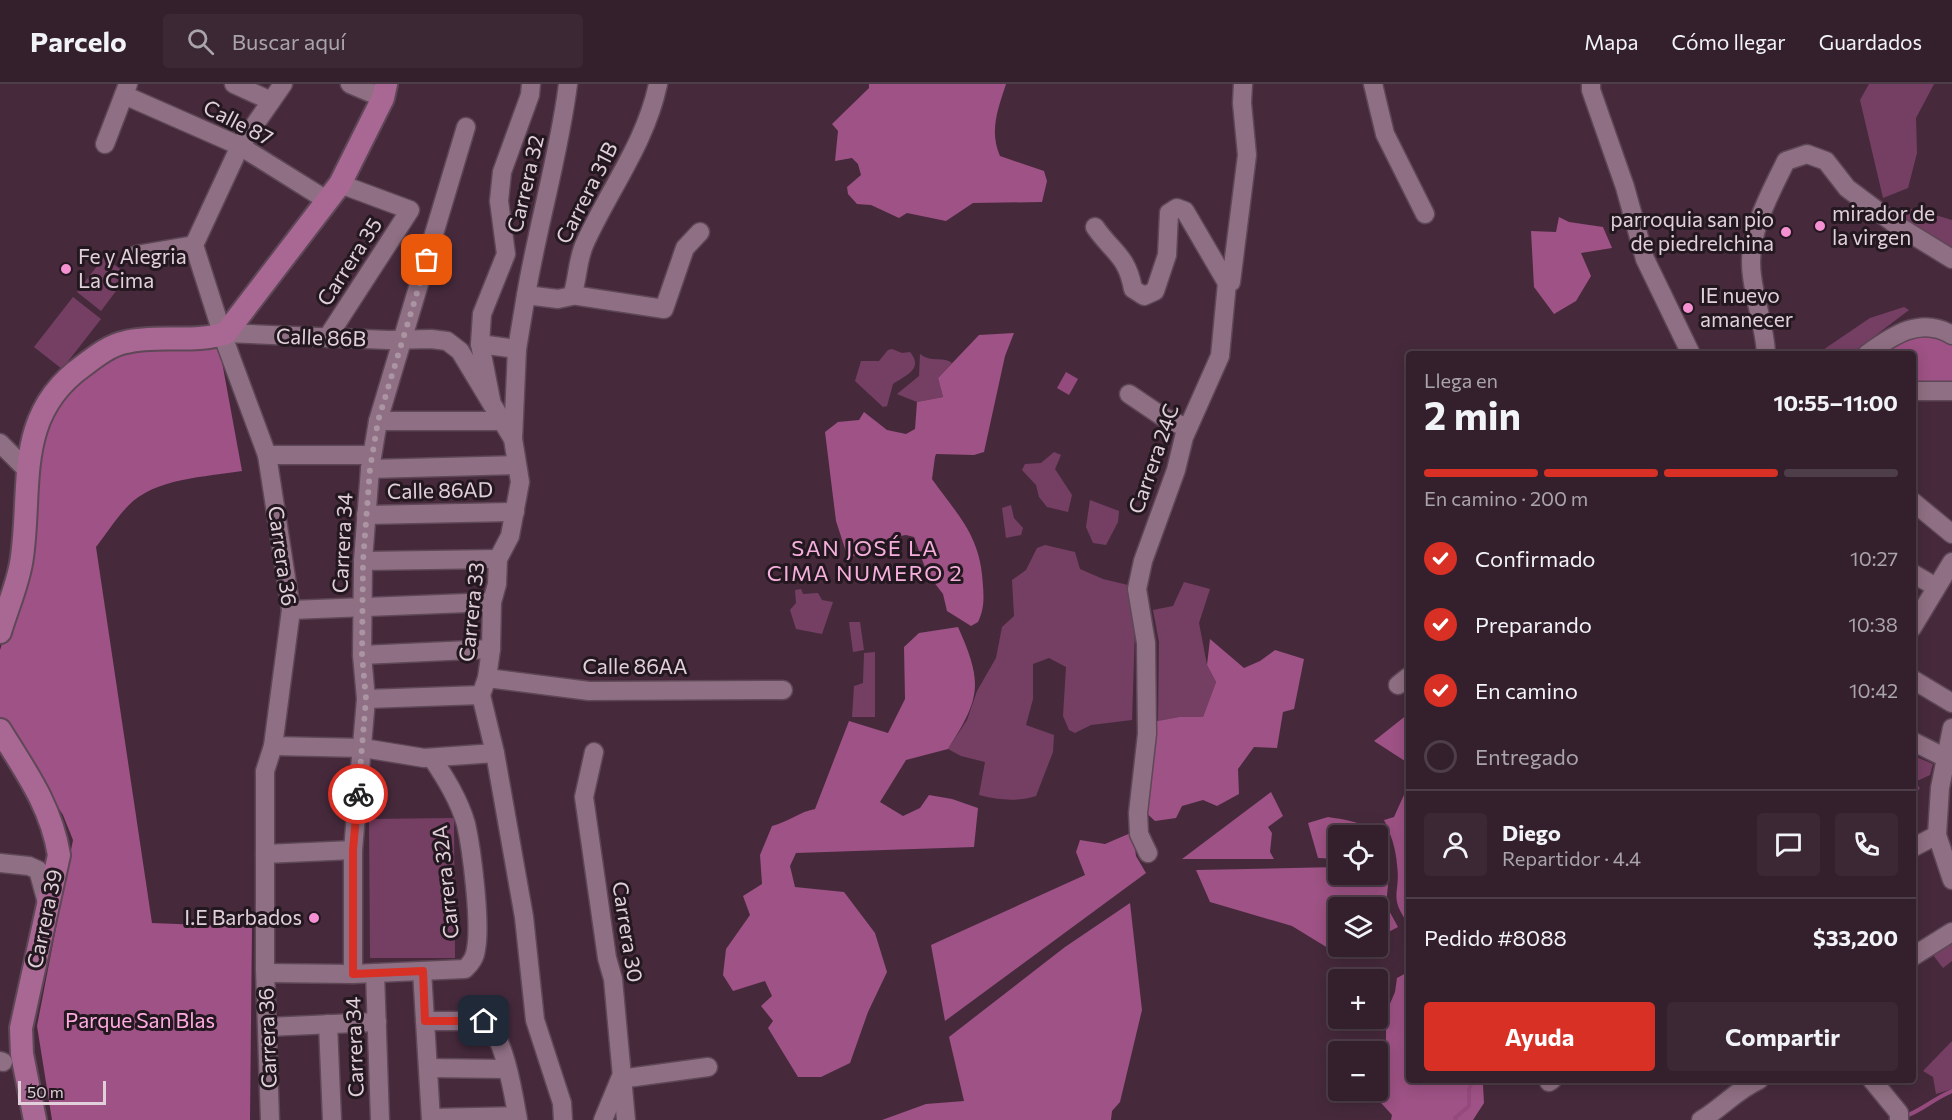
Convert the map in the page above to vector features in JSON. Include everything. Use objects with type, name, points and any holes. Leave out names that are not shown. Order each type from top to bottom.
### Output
[{"type":"main road","points":[[225,334],[334,193],[384,91]]},
{"type":"main road","name":"Calle 86B","points":[[26,469],[32,438],[40,419],[63,380],[105,350],[126,341],[225,334]]},
{"type":"main road","points":[[0,632],[22,559],[26,469]]},
{"type":"main road","name":"Carrera 39","points":[[0,730],[42,800],[54,827],[59,855],[21,1028],[22,1054],[35,1120]]},
{"type":"street","points":[[234,84],[271,101]]},
{"type":"street","points":[[136,255],[194,245],[240,146],[283,84]]},
{"type":"street","points":[[350,84],[384,91]]},
{"type":"street","name":"Carrera 33","points":[[531,84],[530,95],[502,172],[499,201],[506,254],[482,314],[480,344],[491,402],[513,439],[520,482],[507,545],[498,559],[497,585],[492,602],[491,650],[484,687],[524,917],[535,1020],[561,1103],[563,1120]]},
{"type":"street","name":"Carrera 32","points":[[526,295],[544,201],[562,133],[568,84]]},
{"type":"street","name":"Carrera 31B","points":[[572,295],[584,244],[636,149],[658,84]]},
{"type":"street","name":"Carrera 24C","points":[[1148,853],[1139,834],[1138,813],[1147,734],[1146,644],[1137,589],[1143,561],[1176,470],[1187,428],[1220,356],[1229,346],[1227,283],[1231,282],[1247,155],[1242,103],[1243,84]]},
{"type":"street","points":[[1373,84],[1385,134],[1425,214]]},
{"type":"street","points":[[1591,84],[1645,259],[1689,351]]},
{"type":"street","points":[[105,144],[126,89]]},
{"type":"street","name":"Calle 87","points":[[126,89],[334,193],[410,210]]},
{"type":"street","name":"Carrera 34","points":[[353,974],[353,850],[366,699],[362,655],[363,561],[371,462],[378,421],[466,127]]},
{"type":"street","points":[[1765,351],[1752,275],[1754,240],[1768,194],[1786,161],[1807,154],[1826,161],[1847,188],[1895,224],[1952,259]]},
{"type":"street","points":[[1095,227],[1105,242],[1117,249],[1127,267],[1133,289],[1144,296],[1155,291],[1167,255],[1169,213],[1177,208],[1185,211],[1227,283]]},
{"type":"street","name":"Carrera 35","points":[[327,338],[410,210]]},
{"type":"street","points":[[513,439],[517,349],[526,295],[568,299],[572,295],[664,309],[685,248],[700,232]]},
{"type":"street","name":"Carrera 36","points":[[194,245],[267,456],[291,610],[273,746],[265,771],[266,973],[270,1120]]},
{"type":"street","points":[[1871,351],[1904,329],[1939,327],[1952,335]]},
{"type":"street","name":"Calle 86B","points":[[225,334],[447,341],[460,351],[491,402]]},
{"type":"street","points":[[480,344],[517,349]]},
{"type":"street","points":[[1916,391],[1952,392]]},
{"type":"street","points":[[1129,394],[1163,417],[1187,428]]},
{"type":"street","points":[[378,421],[504,421]]},
{"type":"street","points":[[0,443],[26,469]]},
{"type":"street","name":"Calle 86AD","points":[[267,456],[371,462],[516,465]]},
{"type":"street","points":[[1916,504],[1952,534]]},
{"type":"street","name":"Calle 86AD","points":[[366,515],[515,512]]},
{"type":"street","points":[[363,561],[498,559]]},
{"type":"street","points":[[1916,622],[1952,562]]},
{"type":"street","points":[[1916,575],[1935,587]]},
{"type":"street","points":[[291,610],[362,609],[492,602]]},
{"type":"street","points":[[362,655],[491,650]]},
{"type":"street","points":[[1916,681],[1952,703]]},
{"type":"street","name":"Calle 86AA","points":[[366,699],[484,687],[589,691],[783,690]]},
{"type":"street","points":[[1951,872],[1937,835],[1940,788],[1952,728]]},
{"type":"street","points":[[1916,743],[1946,758]]},
{"type":"street","points":[[273,746],[363,748],[432,758],[495,753]]},
{"type":"street","name":"Carrera 30","points":[[594,752],[584,797],[589,843],[614,987],[620,1079],[625,1095],[626,1120]]},
{"type":"street","name":"Carrera 32A","points":[[423,971],[465,969],[472,962],[476,948],[475,902],[467,835],[453,791],[432,758]]},
{"type":"street","points":[[1916,846],[1937,835]]},
{"type":"street","points":[[265,854],[353,850]]},
{"type":"street","points":[[0,863],[29,866],[38,870],[42,877],[48,907]]},
{"type":"street","points":[[1916,954],[1952,932]]},
{"type":"street","points":[[266,973],[353,974],[423,971],[425,1021],[431,1119],[518,1118],[506,1069],[491,1025],[484,1021],[425,1021]]},
{"type":"street","name":"Carrera 34","points":[[375,973],[380,1120]]},
{"type":"street","points":[[268,1027],[377,1022]]},
{"type":"street","points":[[328,1024],[332,1120]]},
{"type":"street","points":[[603,1120],[620,1079],[708,1067]]},
{"type":"street","points":[[428,1068],[506,1069]]},
{"type":"street","points":[[1701,1120],[1716,1111],[1730,1097],[1754,1083]]},
{"type":"street","points":[[1874,1083],[1899,1117]]},
{"type":"shaded area","points":[[1869,84],[1934,84],[1916,118],[1917,153],[1908,188],[1883,198],[1860,100]]},
{"type":"shaded area","points":[[1887,209],[1915,209],[1952,220],[1952,256]]},
{"type":"shaded area","points":[[104,257],[128,275],[101,311],[77,292]]},
{"type":"shaded area","points":[[73,297],[101,319],[62,369],[34,347]]},
{"type":"shaded area","points":[[1904,307],[1909,310],[1855,351],[1821,351],[1870,318]]},
{"type":"shaded area","points":[[892,349],[902,353],[910,352],[915,363],[912,371],[893,384],[887,406],[883,407],[855,381],[861,361],[879,361],[888,350]]},
{"type":"shaded area","points":[[920,354],[924,357],[952,363],[938,378],[943,397],[917,402],[897,394],[919,376]]},
{"type":"shaded area","points":[[1066,372],[1078,379],[1069,395],[1057,388]]},
{"type":"shaded area","points":[[1054,452],[1061,455],[1055,469],[1072,495],[1068,512],[1047,507],[1039,497],[1036,485],[1022,470],[1025,464],[1041,463]]},
{"type":"shaded area","points":[[1090,500],[1119,511],[1118,522],[1106,545],[1093,543],[1086,527]]},
{"type":"shaded area","points":[[1011,505],[1014,518],[1023,528],[1021,535],[1006,538],[1002,508]]},
{"type":"shaded area","points":[[1045,545],[1075,552],[1080,569],[1103,579],[1128,585],[1135,629],[1132,720],[1091,725],[1075,733],[1069,730],[1063,716],[1066,667],[1049,658],[1033,664],[1033,699],[1026,725],[1054,735],[1053,752],[1036,796],[1008,800],[979,795],[985,762],[961,756],[948,749],[967,720],[977,691],[996,658],[1002,627],[1014,616],[1012,580],[1026,570],[1037,548]]},
{"type":"shaded area","points":[[1184,582],[1210,589],[1199,623],[1207,665],[1216,682],[1203,717],[1179,717],[1158,721],[1159,642],[1153,610],[1173,606]]},
{"type":"shaded area","points":[[801,589],[803,594],[818,593],[822,600],[833,602],[822,634],[796,629],[790,610],[796,603],[795,590]]},
{"type":"shaded area","points":[[849,622],[860,622],[864,650],[853,652]]},
{"type":"shaded area","points":[[875,652],[875,717],[852,717],[854,686],[863,683],[864,653]]},
{"type":"shaded area","points":[[1916,757],[1933,764],[1930,775],[1916,782]]},
{"type":"shaded area","points":[[454,818],[455,958],[370,958],[369,819]]},
{"type":"shaded area","points":[[1952,941],[1952,961],[1943,968],[1933,955]]},
{"type":"shaded area","points":[[1952,1041],[1952,1089],[1936,1094],[1933,1077],[1923,1071]]},
{"type":"green space","points":[[869,84],[1006,84],[996,120],[997,147],[1000,156],[1044,171],[1047,181],[1042,202],[973,203],[946,221],[907,213],[899,218],[871,205],[857,204],[848,194],[847,187],[861,175],[858,164],[852,158],[835,161],[838,131],[832,124],[869,88]]},
{"type":"green space","points":[[1559,217],[1569,222],[1603,227],[1612,248],[1581,253],[1591,276],[1576,301],[1554,314],[1534,287],[1531,231],[1556,232]]},
{"type":"green space","points":[[1914,332],[1952,340],[1952,388],[1916,387],[1916,351],[1883,351]]},
{"type":"green space","points":[[1014,333],[1005,356],[984,452],[974,455],[936,454],[935,457],[932,479],[967,528],[978,554],[983,595],[982,609],[978,622],[971,626],[947,611],[943,594],[927,573],[914,537],[906,535],[894,537],[891,549],[884,547],[848,558],[836,521],[825,432],[838,422],[859,420],[864,412],[887,430],[906,434],[915,429],[917,402],[943,397],[938,378],[979,335]]},
{"type":"green space","name":"Parque San Blas","points":[[218,340],[242,471],[181,480],[152,490],[128,506],[96,547],[152,923],[252,927],[250,1120],[52,1120],[37,1026],[73,840],[63,815],[0,717],[0,650],[29,559],[31,471],[66,383],[127,345]]},
{"type":"green space","points":[[958,627],[975,676],[975,690],[967,716],[948,749],[906,760],[880,802],[903,816],[920,808],[929,795],[952,799],[978,808],[974,847],[796,853],[790,866],[795,887],[844,892],[875,933],[887,972],[868,1012],[850,1063],[821,1077],[798,1077],[768,1028],[773,1021],[761,1006],[772,996],[765,981],[733,991],[723,975],[726,949],[750,915],[743,896],[762,884],[760,855],[772,826],[815,809],[849,721],[888,733],[905,699],[904,647],[919,633]]},
{"type":"green space","points":[[1210,639],[1244,668],[1260,661],[1275,650],[1304,659],[1294,709],[1283,712],[1277,748],[1254,747],[1238,769],[1239,794],[1217,806],[1203,800],[1182,806],[1176,818],[1155,821],[1143,810],[1152,722],[1179,717],[1203,717],[1216,682],[1207,665]]},
{"type":"green space","points":[[1406,716],[1406,762],[1374,741]]},
{"type":"green space","points":[[1406,790],[1406,920],[1398,906],[1396,853],[1388,825],[1384,820],[1394,817]]},
{"type":"green space","points":[[1271,792],[1283,816],[1268,827],[1272,833],[1270,852],[1274,859],[1182,859]]},
{"type":"green space","points":[[1328,817],[1363,825],[1328,825],[1328,858],[1318,858],[1308,823]]},
{"type":"green space","points":[[1133,832],[1136,856],[1146,873],[945,1021],[931,945],[1085,875],[1076,852],[1080,840],[1105,844]]},
{"type":"green space","points":[[1388,866],[1390,866],[1387,897],[1328,897],[1328,948],[1292,926],[1210,902],[1196,870],[1328,867],[1328,885],[1388,885]]},
{"type":"green space","points":[[1130,903],[1142,1010],[1120,1102],[1112,1111],[1111,1120],[882,1120],[926,1104],[964,1101],[949,1037],[1065,947]]},
{"type":"green space","points":[[1388,909],[1398,927],[1388,932]]},
{"type":"green space","points":[[1406,973],[1406,1083],[1485,1083],[1484,1103],[1473,1120],[1391,1120],[1392,1115],[1379,1101],[1388,1101],[1386,1029],[1388,1029],[1388,1008],[1395,992],[1397,978]]},
{"type":"waterway","points":[[1456,1120],[1455,1118],[1469,1106],[1469,1089],[1472,1083]]},
{"type":"waterway","points":[[1903,1117],[1952,1091]]},
{"type":"way so far","points":[[358,794],[366,699],[362,655],[362,609],[370,469],[378,421],[427,260]]},
{"type":"place","name":"mirador de la virgen","points":[[1820,226]]},
{"type":"place","name":"parroquia san pio de piedrelchina","points":[[1786,232]]},
{"type":"place","name":"Fe y Alegria La Cima","points":[[66,269]]},
{"type":"place","name":"IE nuevo amanecer","points":[[1688,308]]},
{"type":"place","name":"I.E Barbados","points":[[314,918]]},
{"type":"district","name":"SAN JOSÉ LA CIMA NUMERO 2","points":[[865,560]]},
{"type":"route","points":[[358,794],[353,850],[353,974],[423,971],[425,1021],[484,1021]]}]
